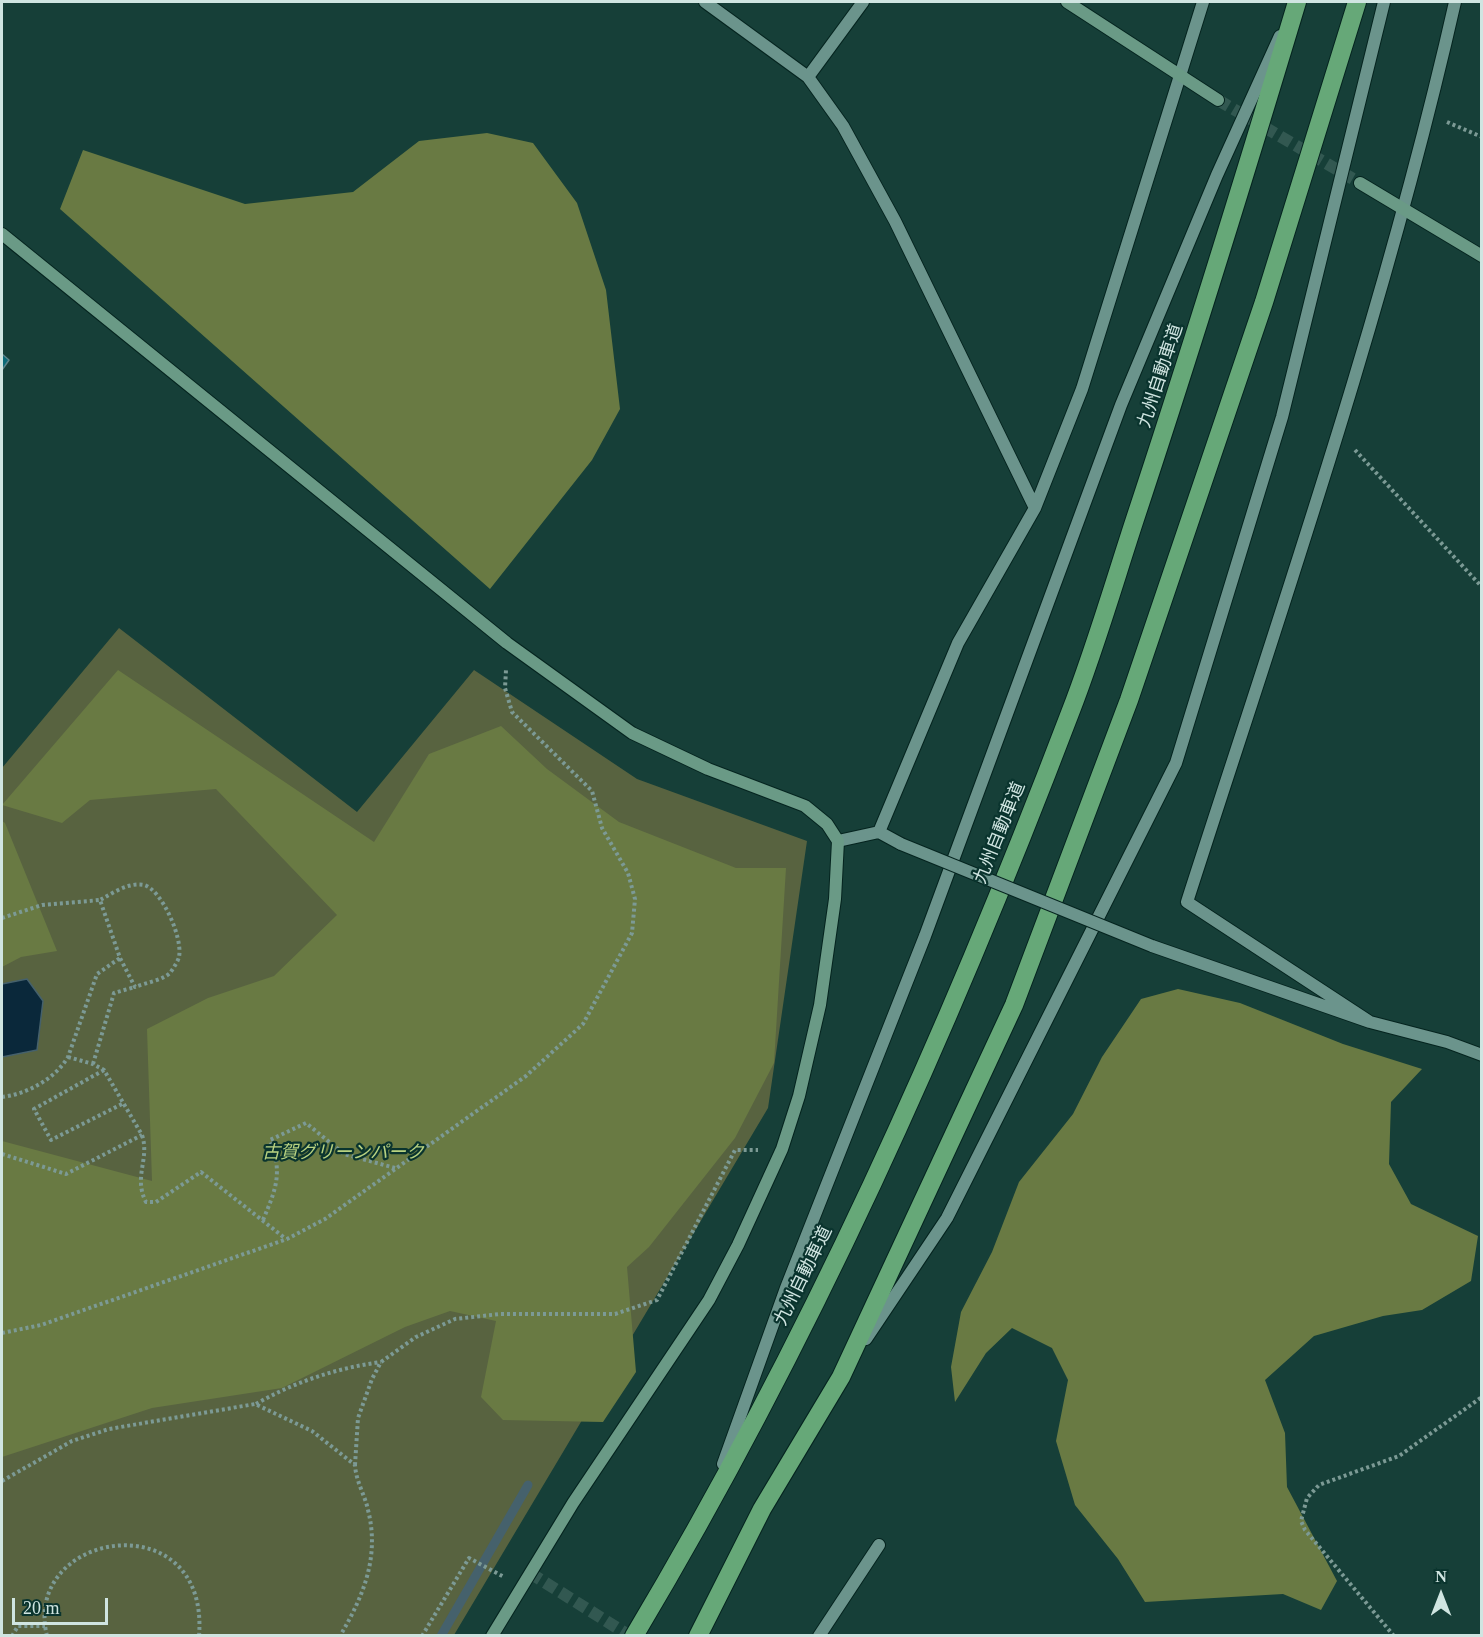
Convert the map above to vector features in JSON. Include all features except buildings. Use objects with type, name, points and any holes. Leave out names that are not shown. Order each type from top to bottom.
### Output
[{"type":"highway","name":"九州自動車道","points":[[634,1635],[707,1510],[830,1273],[945,1026],[1072,709],[1208,301],[1296,2]]},
{"type":"highway","points":[[698,1635],[762,1509],[841,1377],[1014,1005],[1125,711],[1264,302],[1357,2]]},
{"type":"street","points":[[705,2],[808,77],[843,126],[895,221],[1035,508]]},
{"type":"street","points":[[808,77],[862,2]]},
{"type":"street","points":[[1067,2],[1218,100]]},
{"type":"street","points":[[879,832],[958,643],[1035,508],[1082,390],[1203,2]]},
{"type":"street","points":[[707,1510],[786,1288],[925,936],[1121,405],[1217,174],[1296,2]]},
{"type":"street","points":[[841,1377],[947,1218],[1176,763],[1282,417],[1384,2]]},
{"type":"street","points":[[1370,1022],[1187,902],[1339,432],[1430,114],[1455,2]]},
{"type":"street","points":[[1359,183],[1482,256]]},
{"type":"street","points":[[2,234],[507,643],[632,733],[708,769],[805,806],[827,824],[838,841],[835,899],[818,1015],[799,1096],[782,1149],[738,1245],[709,1300],[573,1503],[492,1635]]},
{"type":"street","points":[[838,841],[879,832],[901,844],[1152,946],[1370,1022],[1447,1042],[1482,1055]]},
{"type":"street","points":[[819,1635],[879,1545]]},
{"type":"path","points":[[1430,114],[1482,137]]},
{"type":"path","points":[[1339,432],[1482,587]]},
{"type":"path","points":[[2,1333],[41,1325],[287,1239],[325,1219],[526,1076],[583,1024],[632,933],[635,899],[628,873],[602,828],[592,791],[512,712],[506,688],[507,643]]},
{"type":"path","points":[[2,918],[42,905],[100,900],[124,887],[141,885],[153,888],[162,899],[179,943],[179,958],[169,974],[114,993],[93,1064]]},
{"type":"path","points":[[100,900],[120,958],[135,987]]},
{"type":"path","points":[[2,1097],[38,1085],[61,1068],[68,1057],[97,974],[120,958]]},
{"type":"path","points":[[68,1057],[105,1070],[142,1135],[145,1145],[139,1189],[146,1202],[156,1202],[201,1172],[287,1239]]},
{"type":"path","points":[[105,1070],[34,1109],[51,1140],[124,1103]]},
{"type":"path","points":[[263,1220],[277,1186],[278,1159],[270,1140],[306,1123],[344,1154],[395,1168]]},
{"type":"path","points":[[2,1154],[66,1174],[142,1135]]},
{"type":"path","points":[[2,1480],[72,1441],[109,1429],[255,1404],[282,1389],[350,1366],[381,1362],[417,1337],[455,1319],[500,1314],[615,1314],[657,1300],[735,1150],[782,1149]]},
{"type":"path","points":[[340,1635],[360,1601],[370,1572],[369,1511],[356,1478],[355,1466],[358,1418],[381,1362]]},
{"type":"path","points":[[1394,1635],[1305,1530],[1301,1521],[1307,1498],[1319,1485],[1399,1456],[1482,1397]]},
{"type":"path","points":[[255,1404],[312,1431],[355,1466]]},
{"type":"path","points":[[47,1635],[46,1604],[54,1583],[68,1566],[86,1552],[107,1545],[129,1543],[151,1549],[170,1559],[186,1575],[196,1595],[201,1616],[199,1635]]},
{"type":"path","points":[[422,1635],[469,1558],[522,1586]]},
{"type":"path","points":[[12,1635],[18,1626],[45,1626]]},
{"type":"green space","points":[[487,133],[533,143],[577,203],[606,290],[620,409],[592,460],[490,589],[60,209],[83,150],[245,204],[353,192],[419,141]]},
{"type":"green space","name":"古賀グリーンパーク","points":[[119,628],[357,812],[474,670],[637,779],[807,841],[768,1108],[454,1635],[2,1636],[2,768]]},
{"type":"green space","points":[[118,670],[374,842],[429,754],[501,726],[547,769],[619,822],[736,868],[786,868],[774,1063],[735,1138],[649,1247],[627,1267],[636,1372],[603,1422],[503,1420],[481,1397],[496,1321],[450,1311],[405,1327],[282,1388],[152,1408],[2,1457],[2,1141],[152,1181],[147,1029],[208,998],[274,976],[337,915],[216,789],[90,800],[62,823],[2,805]]},
{"type":"green space","points":[[2,821],[5,823],[57,951],[21,957],[2,967]]},
{"type":"green space","points":[[1178,989],[1240,1003],[1343,1044],[1422,1069],[1391,1102],[1389,1164],[1411,1204],[1478,1236],[1471,1281],[1422,1310],[1383,1316],[1314,1336],[1265,1380],[1285,1433],[1287,1487],[1337,1581],[1321,1610],[1283,1594],[1145,1602],[1118,1559],[1075,1505],[1056,1441],[1068,1380],[1052,1348],[1012,1328],[986,1353],[955,1402],[951,1367],[961,1312],[992,1252],[1019,1182],[1073,1114],[1102,1057],[1141,999]]},
{"type":"water","points":[[27,979],[43,1001],[37,1050],[2,1057],[2,984]]},
{"type":"waterway","points":[[441,1636],[528,1485]]},
{"type":"tunnel","points":[[1218,100],[1360,183]]},
{"type":"tunnel","points":[[530,1573],[630,1636]]}]
